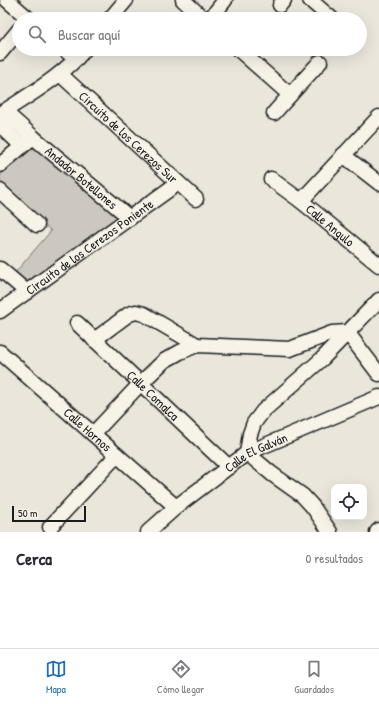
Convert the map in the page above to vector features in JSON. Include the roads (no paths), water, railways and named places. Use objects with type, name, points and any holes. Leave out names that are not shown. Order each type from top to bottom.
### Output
[{"type":"street","points":[[7,0],[21,12]]},
{"type":"street","points":[[183,0],[196,12]]},
{"type":"street","points":[[216,12],[225,0]]},
{"type":"street","points":[[310,0],[324,12]]},
{"type":"street","points":[[115,12],[123,1]]},
{"type":"street","points":[[0,53],[12,38]]},
{"type":"street","points":[[2,113],[60,74],[79,56]]},
{"type":"street","points":[[251,56],[290,95]]},
{"type":"street","points":[[274,112],[320,62]]},
{"type":"street","name":"Circuito de los Cerezos Sur","points":[[60,74],[196,199]]},
{"type":"street","name":"Andador Botellones","points":[[2,113],[130,218]]},
{"type":"street","points":[[301,201],[379,117]]},
{"type":"street","points":[[0,126],[22,146]]},
{"type":"street","points":[[0,165],[33,137]]},
{"type":"street","points":[[343,155],[379,183]]},
{"type":"street","name":"Calle Angulo","points":[[271,179],[301,201],[379,265]]},
{"type":"street","name":"Circuito de los Cerezos Poniente","points":[[0,311],[178,183]]},
{"type":"street","points":[[0,192],[37,225]]},
{"type":"street","points":[[0,269],[27,292]]},
{"type":"street","points":[[330,532],[313,507],[303,496],[272,474],[247,453],[250,434],[254,423],[263,411],[323,358],[379,300]]},
{"type":"street","points":[[94,340],[129,314],[136,312],[144,314],[197,345]]},
{"type":"street","name":"Calle Comalca","points":[[77,323],[229,467]]},
{"type":"street","points":[[93,434],[164,361],[197,345],[290,349],[332,333],[347,332]]},
{"type":"street","points":[[347,332],[379,374]]},
{"type":"street","name":"Calle Hornos","points":[[0,352],[176,507]]},
{"type":"street","name":"Calle El Galván","points":[[148,532],[176,507],[247,453],[379,397]]},
{"type":"street","points":[[50,527],[117,454]]}]
